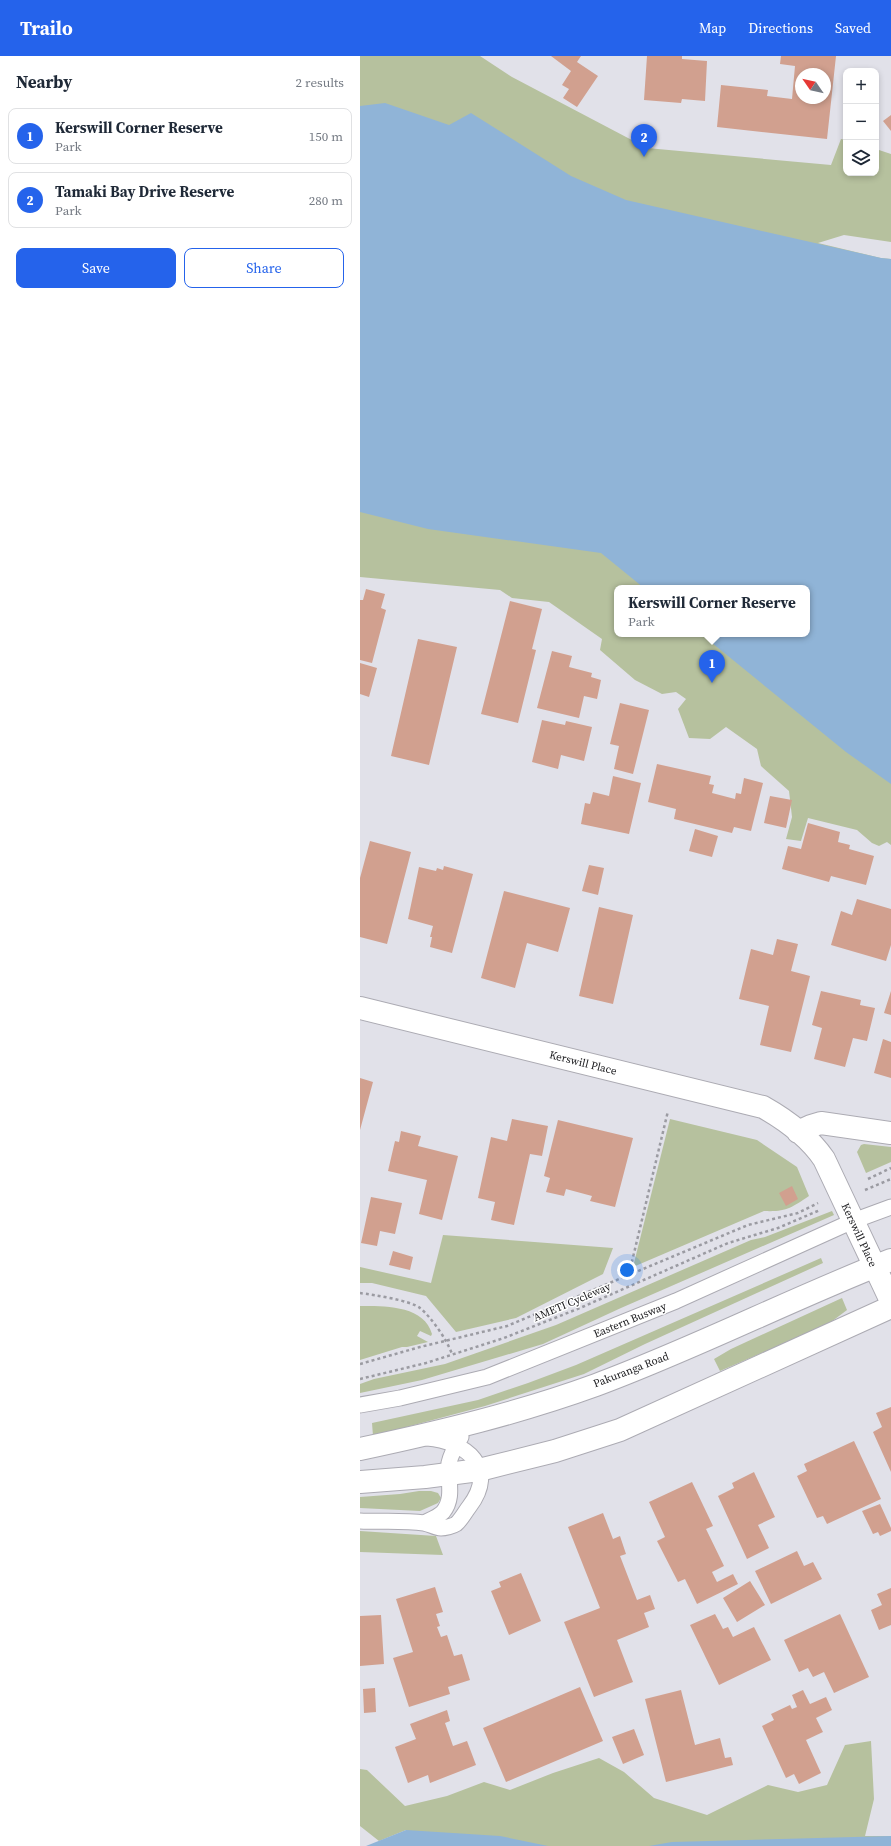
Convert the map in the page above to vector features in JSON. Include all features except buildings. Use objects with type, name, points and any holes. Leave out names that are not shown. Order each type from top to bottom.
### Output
[{"type":"main road","name":"Kerswill Place","points":[[360,1008],[763,1107],[784,1119],[814,1144],[824,1159],[854,1221],[883,1263],[891,1301]]},
{"type":"main road","points":[[798,1132],[821,1123],[891,1133]]},
{"type":"main road","name":"Pakuranga Road","points":[[360,1449],[416,1437],[514,1411],[609,1380],[664,1358],[883,1263]]},
{"type":"main road","points":[[360,1482],[480,1470],[555,1451],[620,1430],[891,1307]]},
{"type":"lane","name":"Eastern Busway","points":[[360,1405],[400,1398],[487,1377],[676,1301],[854,1221],[891,1207]]},
{"type":"lane","points":[[424,1523],[443,1511],[451,1491],[449,1464],[456,1444],[464,1434],[480,1420]]},
{"type":"lane","points":[[360,1521],[424,1523],[442,1528],[456,1524],[475,1499],[481,1485],[480,1470],[476,1460],[456,1444],[442,1439],[416,1437]]},
{"type":"path","points":[[628,1274],[668,1110]]},
{"type":"path","points":[[868,1179],[891,1168]]},
{"type":"path","points":[[872,1187],[891,1179]]},
{"type":"path","points":[[360,1364],[447,1340],[507,1326],[748,1225],[798,1213],[822,1201]]},
{"type":"path","name":"AMETI Cycleway","points":[[360,1379],[426,1363],[504,1338],[580,1308],[728,1243],[778,1228],[826,1208]]},
{"type":"path","points":[[360,1293],[386,1297],[420,1308],[447,1340],[452,1354]]},
{"type":"green space","points":[[360,56],[480,56],[512,77],[647,148],[831,165],[841,139],[843,139],[843,176],[879,176],[879,150],[891,154],[891,242],[844,235],[818,243],[891,259],[891,845],[887,842],[879,846],[872,843],[857,830],[808,818],[801,841],[786,839],[792,817],[789,791],[761,766],[757,749],[726,727],[710,739],[689,738],[678,709],[686,699],[676,692],[662,694],[635,680],[600,650],[602,639],[549,602],[512,598],[500,590],[360,577]]},
{"type":"green space","points":[[670,1119],[757,1140],[797,1167],[809,1196],[788,1208],[778,1211],[764,1211],[633,1267]]},
{"type":"green space","points":[[861,1145],[891,1147],[891,1162],[866,1173],[857,1152]]},
{"type":"green space","points":[[832,1211],[834,1215],[621,1308],[543,1344],[422,1380],[360,1393],[360,1384],[374,1379],[445,1364],[556,1325],[751,1240],[765,1237]]},
{"type":"green space","points":[[443,1235],[613,1248],[603,1274],[516,1318],[456,1332],[426,1296],[372,1283],[360,1283],[360,1267],[431,1283]]},
{"type":"green space","points":[[821,1258],[823,1263],[645,1344],[584,1374],[485,1406],[373,1436],[372,1423],[478,1400],[528,1383],[576,1365]]},
{"type":"green space","points":[[842,1298],[847,1310],[827,1325],[720,1371],[714,1359],[731,1349]]},
{"type":"green space","points":[[360,1306],[391,1307],[412,1312],[421,1317],[428,1324],[432,1334],[431,1336],[420,1331],[417,1336],[428,1342],[402,1347],[360,1360]]},
{"type":"green space","points":[[431,1491],[438,1493],[441,1498],[438,1503],[420,1511],[360,1508],[360,1497]]},
{"type":"green space","points":[[360,1531],[436,1536],[443,1555],[360,1552]]},
{"type":"green space","points":[[871,1741],[874,1799],[865,1836],[891,1836],[891,1846],[406,1846],[406,1830],[379,1841],[360,1826],[360,1769],[367,1770],[405,1806],[447,1796],[484,1782],[510,1790],[553,1773],[599,1758],[624,1772],[654,1798],[707,1815],[768,1785],[798,1792],[827,1785],[845,1745]]},
{"type":"water","points":[[385,103],[449,125],[471,113],[571,176],[626,200],[891,259],[891,784],[846,752],[705,637],[810,637],[810,585],[640,585],[601,553],[428,529],[360,512],[360,106]]},
{"type":"water","points":[[406,1830],[500,1836],[548,1846],[366,1846]]},
{"type":"water","points":[[891,1836],[891,1846],[649,1846],[672,1842]]},
{"type":"place","name":"Tamaki Bay Drive Reserve","points":[[644,157]]},
{"type":"place","name":"Kerswill Corner Reserve","points":[[712,683]]}]
